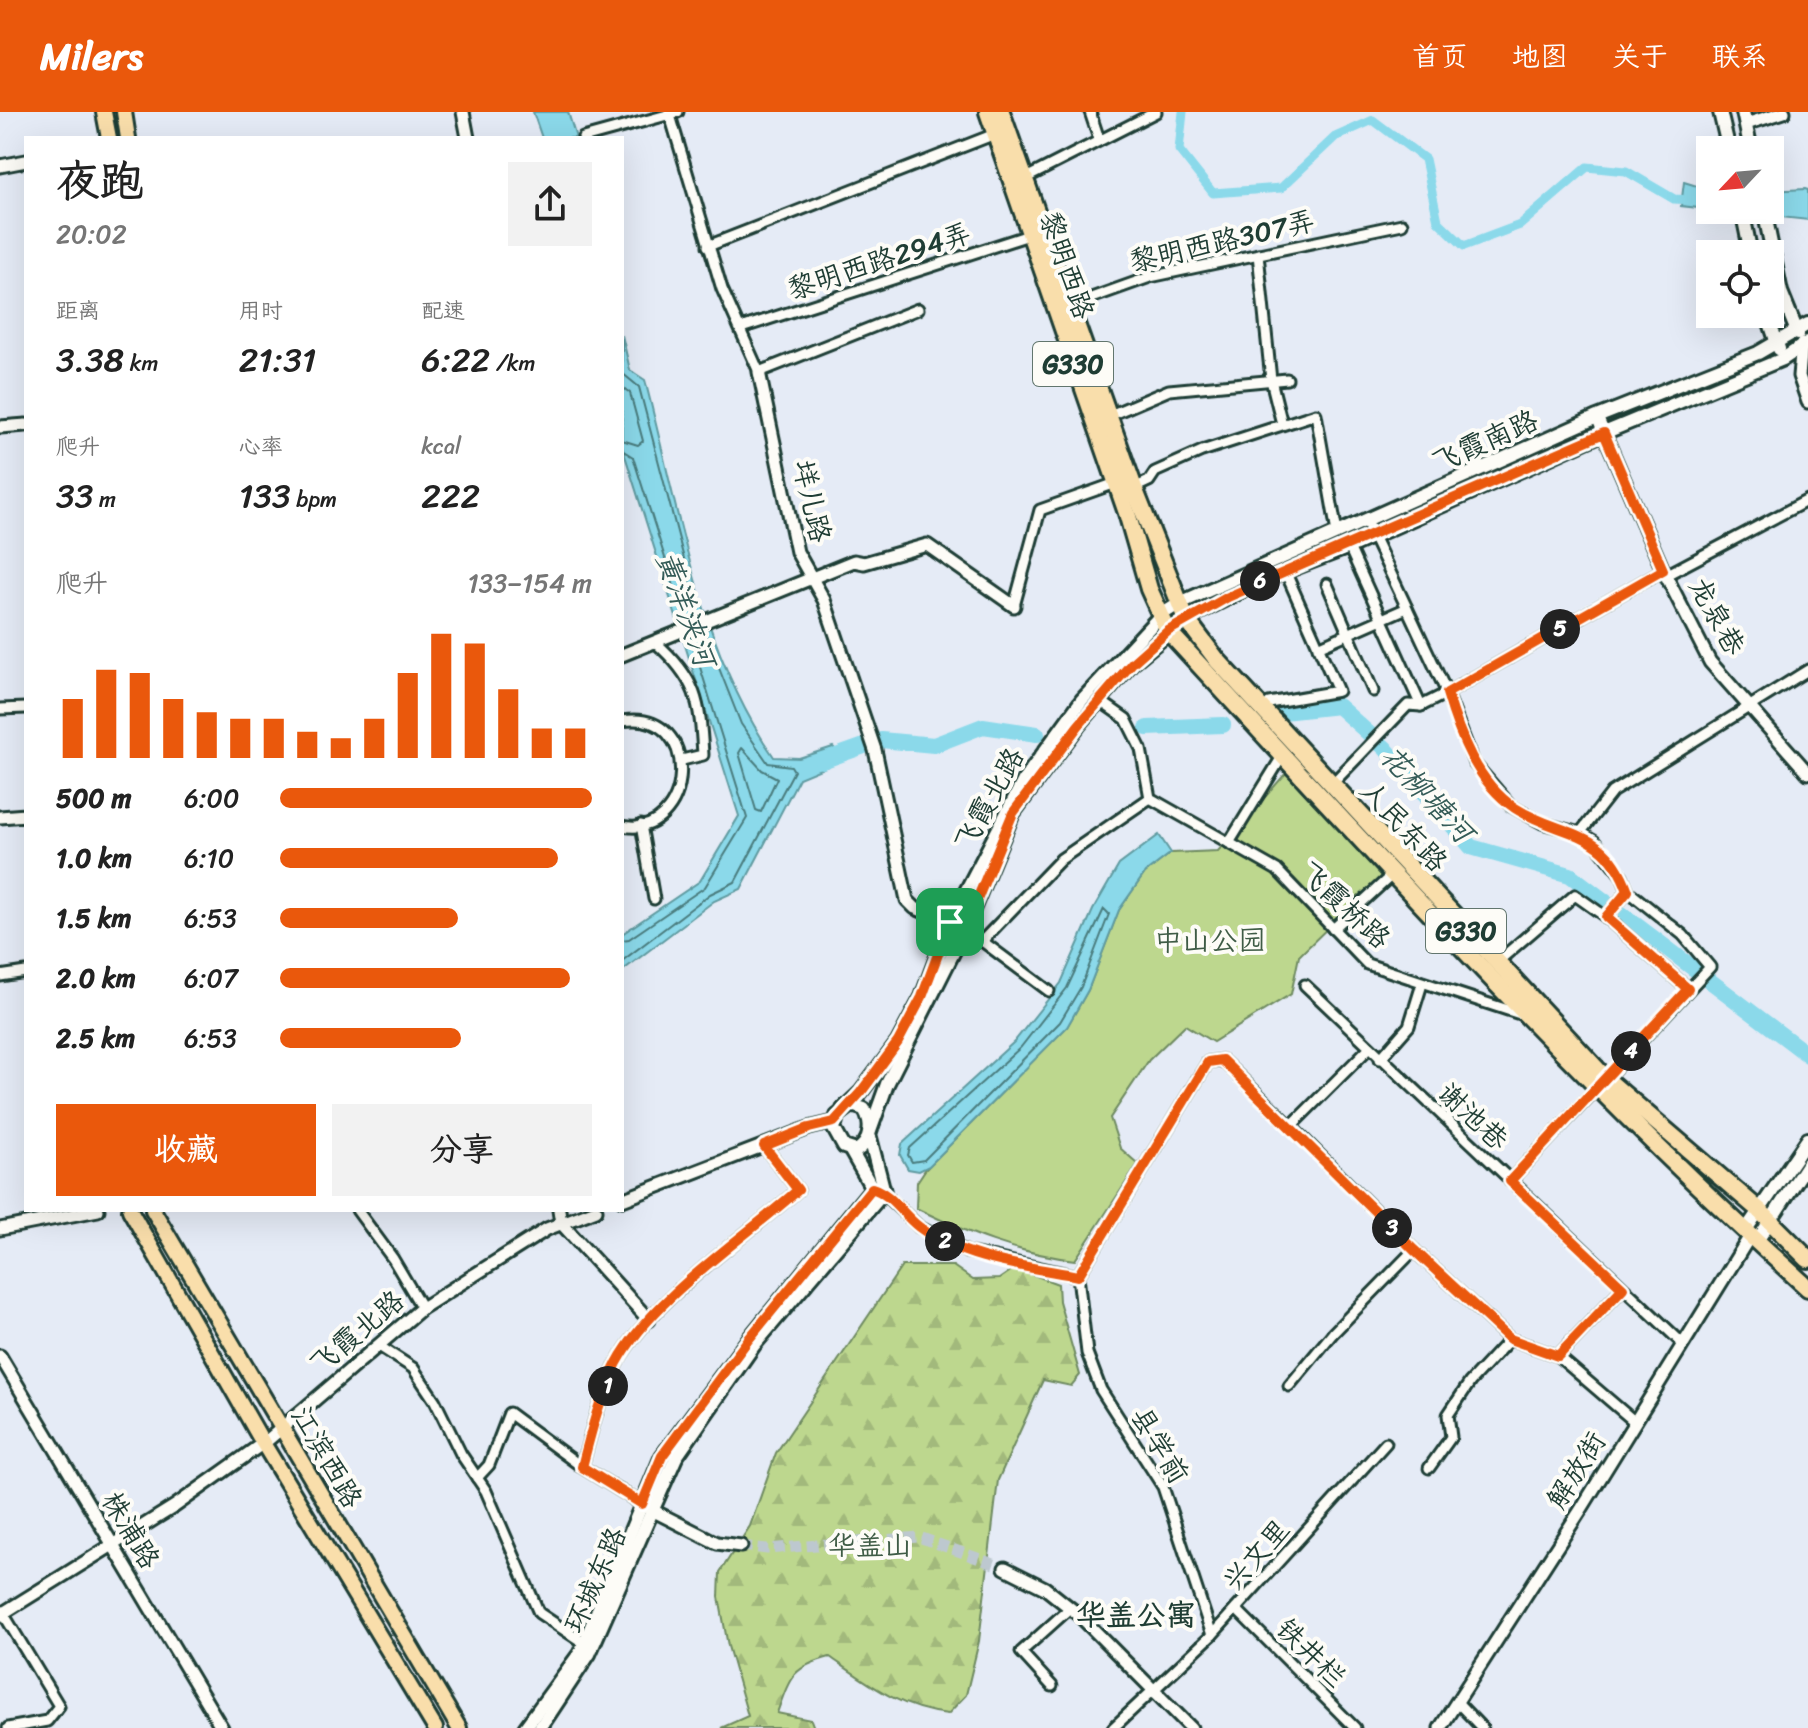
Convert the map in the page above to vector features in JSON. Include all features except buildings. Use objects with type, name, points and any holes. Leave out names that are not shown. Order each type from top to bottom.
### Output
[{"type":"highway","name":"黎明西路","points":[[988,112],[1029,235],[1108,416],[1183,611]]},
{"type":"highway","name":"黎明西路","points":[[1001,112],[1149,589],[1161,615]]},
{"type":"highway","name":"人民东路","points":[[1183,611],[1217,660],[1496,963],[1601,1084],[1751,1236]]},
{"type":"highway","name":"G330","points":[[1161,615],[1168,631]]},
{"type":"highway","name":"人民东路","points":[[1168,631],[1523,1015],[1601,1084],[1764,1216]]},
{"type":"highway","name":"G330","points":[[1764,1216],[1808,1259]]},
{"type":"highway","name":"G330","points":[[1751,1236],[1808,1288]]},
{"type":"main road","points":[[104,112],[109,136]]},
{"type":"main road","points":[[124,112],[128,136]]},
{"type":"main road","points":[[1720,112],[1726,136]]},
{"type":"main road","points":[[1766,224],[1781,292],[1802,326],[1805,343]]},
{"type":"main road","name":"飞霞南路","points":[[1183,611],[1337,533],[1597,417],[1777,343],[1802,326]]},
{"type":"main road","points":[[1772,328],[1783,359]]},
{"type":"main road","name":"飞霞南路","points":[[1183,611],[1349,547],[1604,433],[1783,359],[1805,343]]},
{"type":"main road","name":"飞霞北路","points":[[834,1122],[898,1042],[922,997],[950,922],[1005,813],[1053,737],[1082,700],[1161,615],[1183,611]]},
{"type":"main road","name":"飞霞北路","points":[[851,1151],[863,1146],[869,1134],[887,1084],[964,931],[1013,813],[1099,700],[1132,663],[1168,631],[1183,611]]},
{"type":"main road","points":[[843,1109],[852,1105],[864,1109],[878,1190]]},
{"type":"main road","points":[[834,1122],[839,1142],[851,1151],[878,1190]]},
{"type":"main road","points":[[1751,1236],[1808,1139]]},
{"type":"main road","points":[[1764,1216],[1808,1163]]},
{"type":"main road","name":"环城东路","points":[[540,1728],[589,1654],[648,1507],[662,1456],[748,1340],[878,1190]]},
{"type":"main road","name":"江滨西路","points":[[131,1212],[263,1443],[435,1728]]},
{"type":"main road","name":"江滨西路","points":[[154,1212],[459,1728]]},
{"type":"main road","name":"环城东路","points":[[525,1728],[584,1643],[648,1507]]},
{"type":"street","points":[[463,112],[468,136]]},
{"type":"street","points":[[1090,112],[1099,139]]},
{"type":"street","points":[[1024,179],[1156,112]]},
{"type":"street","points":[[1744,118],[1784,112]]},
{"type":"street","points":[[590,136],[672,113]]},
{"type":"street","name":"垟儿路","points":[[672,113],[722,289],[759,372],[797,552],[824,600],[875,750],[907,900],[915,908],[950,922]]},
{"type":"street","points":[[708,246],[995,134]]},
{"type":"street","points":[[0,166],[24,161]]},
{"type":"street","name":"黎明西路307弄","points":[[1062,309],[1150,277],[1402,224]]},
{"type":"street","name":"黎明西路294弄","points":[[741,328],[1029,235]]},
{"type":"street","points":[[1258,254],[1271,380],[1282,424]]},
{"type":"street","points":[[759,372],[918,309]]},
{"type":"street","points":[[1805,343],[1799,376],[1808,402]]},
{"type":"street","points":[[1108,416],[1169,390],[1287,379]]},
{"type":"street","points":[[1134,488],[1149,481],[1155,472],[1316,414],[1337,533]]},
{"type":"street","name":"龙泉巷","points":[[1597,417],[1665,572],[1710,662],[1808,773]]},
{"type":"street","points":[[0,427],[24,425]]},
{"type":"street","points":[[624,654],[854,561],[864,563],[927,545],[1014,606],[1040,510],[1116,483]]},
{"type":"street","points":[[1331,785],[1408,705],[1421,706],[1447,693],[1665,572],[1808,500]]},
{"type":"street","points":[[1366,521],[1447,693],[1474,763],[1511,806],[1542,823],[1580,833],[1594,841],[1622,876],[1624,895],[1608,916]]},
{"type":"street","points":[[1349,547],[1421,706]]},
{"type":"street","points":[[1269,703],[1338,691],[1285,571]]},
{"type":"street","points":[[1327,584],[1373,691]]},
{"type":"street","points":[[1318,647],[1407,608]]},
{"type":"street","points":[[655,642],[684,668],[701,717],[703,755],[682,760]]},
{"type":"street","points":[[1580,833],[1612,792],[1808,670]]},
{"type":"street","points":[[982,941],[1061,859],[1150,798],[1141,749],[1126,719],[1099,700]]},
{"type":"street","points":[[0,709],[24,708]]},
{"type":"street","points":[[624,721],[646,720],[662,729],[682,760],[681,786],[674,802],[658,817],[641,825],[624,826]]},
{"type":"street","points":[[1229,843],[1283,755]]},
{"type":"street","name":"飞霞桥路","points":[[1150,798],[1277,870],[1367,964],[1523,1015]]},
{"type":"street","points":[[0,817],[24,815]]},
{"type":"street","points":[[641,825],[654,899]]},
{"type":"street","points":[[1333,929],[1394,873]]},
{"type":"street","points":[[1496,963],[1575,895],[1608,916],[1688,989]]},
{"type":"street","points":[[1510,1181],[1710,967],[1683,935],[1624,895]]},
{"type":"street","points":[[950,922],[982,941],[1049,991]]},
{"type":"street","points":[[0,976],[24,972]]},
{"type":"street","points":[[1380,1059],[1409,1026],[1422,984]]},
{"type":"street","name":"谢池巷","points":[[1305,985],[1683,1344]]},
{"type":"street","points":[[1291,1126],[1369,1048]]},
{"type":"street","points":[[878,1190],[919,1227],[967,1252],[1078,1276],[1208,1062],[1222,1060],[1414,1250],[1510,1339],[1558,1356],[1635,1422]]},
{"type":"street","points":[[624,1199],[809,1128],[834,1122]]},
{"type":"street","points":[[582,1467],[592,1428],[617,1364],[649,1320],[798,1190],[764,1146]]},
{"type":"street","points":[[0,1229],[88,1212]]},
{"type":"street","points":[[358,1212],[393,1259],[422,1308]]},
{"type":"street","points":[[559,1212],[561,1223],[649,1320]]},
{"type":"street","name":"飞霞北路","points":[[2,1614],[113,1546],[263,1443],[422,1308],[561,1223],[591,1212]]},
{"type":"street","name":"解放街","points":[[1440,1728],[1751,1236]]},
{"type":"street","points":[[1289,1386],[1333,1333],[1414,1250]]},
{"type":"street","name":"县学前","points":[[1078,1276],[1091,1365],[1101,1390],[1163,1487],[1212,1635]]},
{"type":"street","points":[[1558,1356],[1623,1288]]},
{"type":"street","points":[[1429,1468],[1451,1437],[1448,1415],[1470,1382],[1510,1339]]},
{"type":"street","points":[[379,1346],[413,1368],[477,1478],[539,1613],[584,1643]]},
{"type":"street","name":"株浦路","points":[[0,1356],[219,1727]]},
{"type":"street","points":[[477,1478],[489,1465],[509,1413],[582,1467],[648,1507],[717,1543],[741,1546]]},
{"type":"street","name":"兴文里","points":[[1113,1728],[1212,1635],[1386,1443]]},
{"type":"street","points":[[1005,1568],[1045,1588],[1070,1608],[1191,1728]]},
{"type":"street","points":[[1052,1686],[1021,1652],[1070,1608]]},
{"type":"street","name":"铁井栏","points":[[1236,1609],[1355,1728]]},
{"type":"street","points":[[2,1614],[59,1706],[47,1721],[8,1728]]},
{"type":"street","points":[[1457,1702],[1482,1728]]},
{"type":"green space","name":"中山公园","points":[[1286,773],[1381,876],[1299,956],[1291,994],[1213,1042],[1185,1025],[1149,1060],[1110,1118],[1120,1148],[1138,1164],[1075,1260],[1033,1253],[993,1241],[916,1208],[917,1182],[925,1170],[1067,1027],[1088,990],[1119,910],[1145,873],[1171,853],[1218,851]]},
{"type":"green space","name":"华盖山","points":[[902,1266],[953,1266],[973,1280],[999,1279],[1015,1268],[1058,1284],[1059,1301],[1080,1375],[1071,1386],[1043,1380],[998,1480],[979,1641],[966,1695],[948,1714],[915,1707],[886,1694],[830,1657],[808,1665],[794,1675],[777,1713],[811,1720],[814,1728],[721,1728],[748,1716],[728,1646],[719,1597],[720,1572],[750,1526],[776,1453]]},
{"type":"water","points":[[533,112],[568,112],[575,136],[541,136]]},
{"type":"water","points":[[1684,182],[1696,186],[1696,208],[1681,206]]},
{"type":"water","points":[[1784,190],[1808,190],[1808,220],[1784,217]]},
{"type":"water","name":"黄洋浃河","points":[[624,344],[630,370],[645,380],[680,526],[709,624],[749,716],[774,757],[799,758],[833,747],[845,759],[799,778],[741,889],[714,901],[624,969],[624,933],[700,881],[739,816],[624,452]]},
{"type":"water","points":[[1159,835],[1171,853],[1145,873],[1119,910],[1088,990],[1067,1027],[929,1166],[919,1171],[908,1169],[900,1155],[902,1144],[1014,1042],[1061,983],[1093,910],[1119,865]]},
{"type":"waterway","points":[[1183,112],[1179,150],[1213,193],[1281,188],[1335,137],[1373,120],[1425,159],[1438,221],[1464,246],[1520,225],[1587,167],[1626,171],[1674,199],[1696,200]]},
{"type":"waterway","name":"花柳塘河","points":[[1283,712],[1338,706],[1385,748],[1471,847],[1570,875],[1808,1055]]},
{"type":"waterway","name":"花柳塘河","points":[[1147,728],[1223,725]]},
{"type":"waterway","name":"花柳塘河","points":[[822,761],[881,740],[934,745],[983,726],[1037,734]]},
{"type":"tunnel","points":[[741,1546],[767,1549],[919,1537],[1005,1568]]},
{"type":"district","name":"华盖公寓","points":[[1136,1615]]},
{"type":"route","points":[[1604,433],[1663,570],[1447,693],[1456,726],[1474,763],[1511,806],[1542,823],[1580,833],[1594,841],[1622,876],[1628,891],[1606,917],[1688,989],[1510,1181],[1623,1288],[1558,1356],[1510,1339],[1414,1250],[1222,1060],[1208,1062],[1078,1276],[967,1252],[919,1227],[884,1192],[872,1188],[748,1340],[662,1456],[642,1504],[582,1467],[600,1404],[617,1364],[636,1334],[663,1304],[798,1190],[764,1146],[809,1128],[834,1122],[861,1092],[898,1042],[922,997],[950,922],[964,931],[1013,813],[1099,700],[1132,663],[1168,631],[1268,578],[1349,547],[1604,433]]}]
